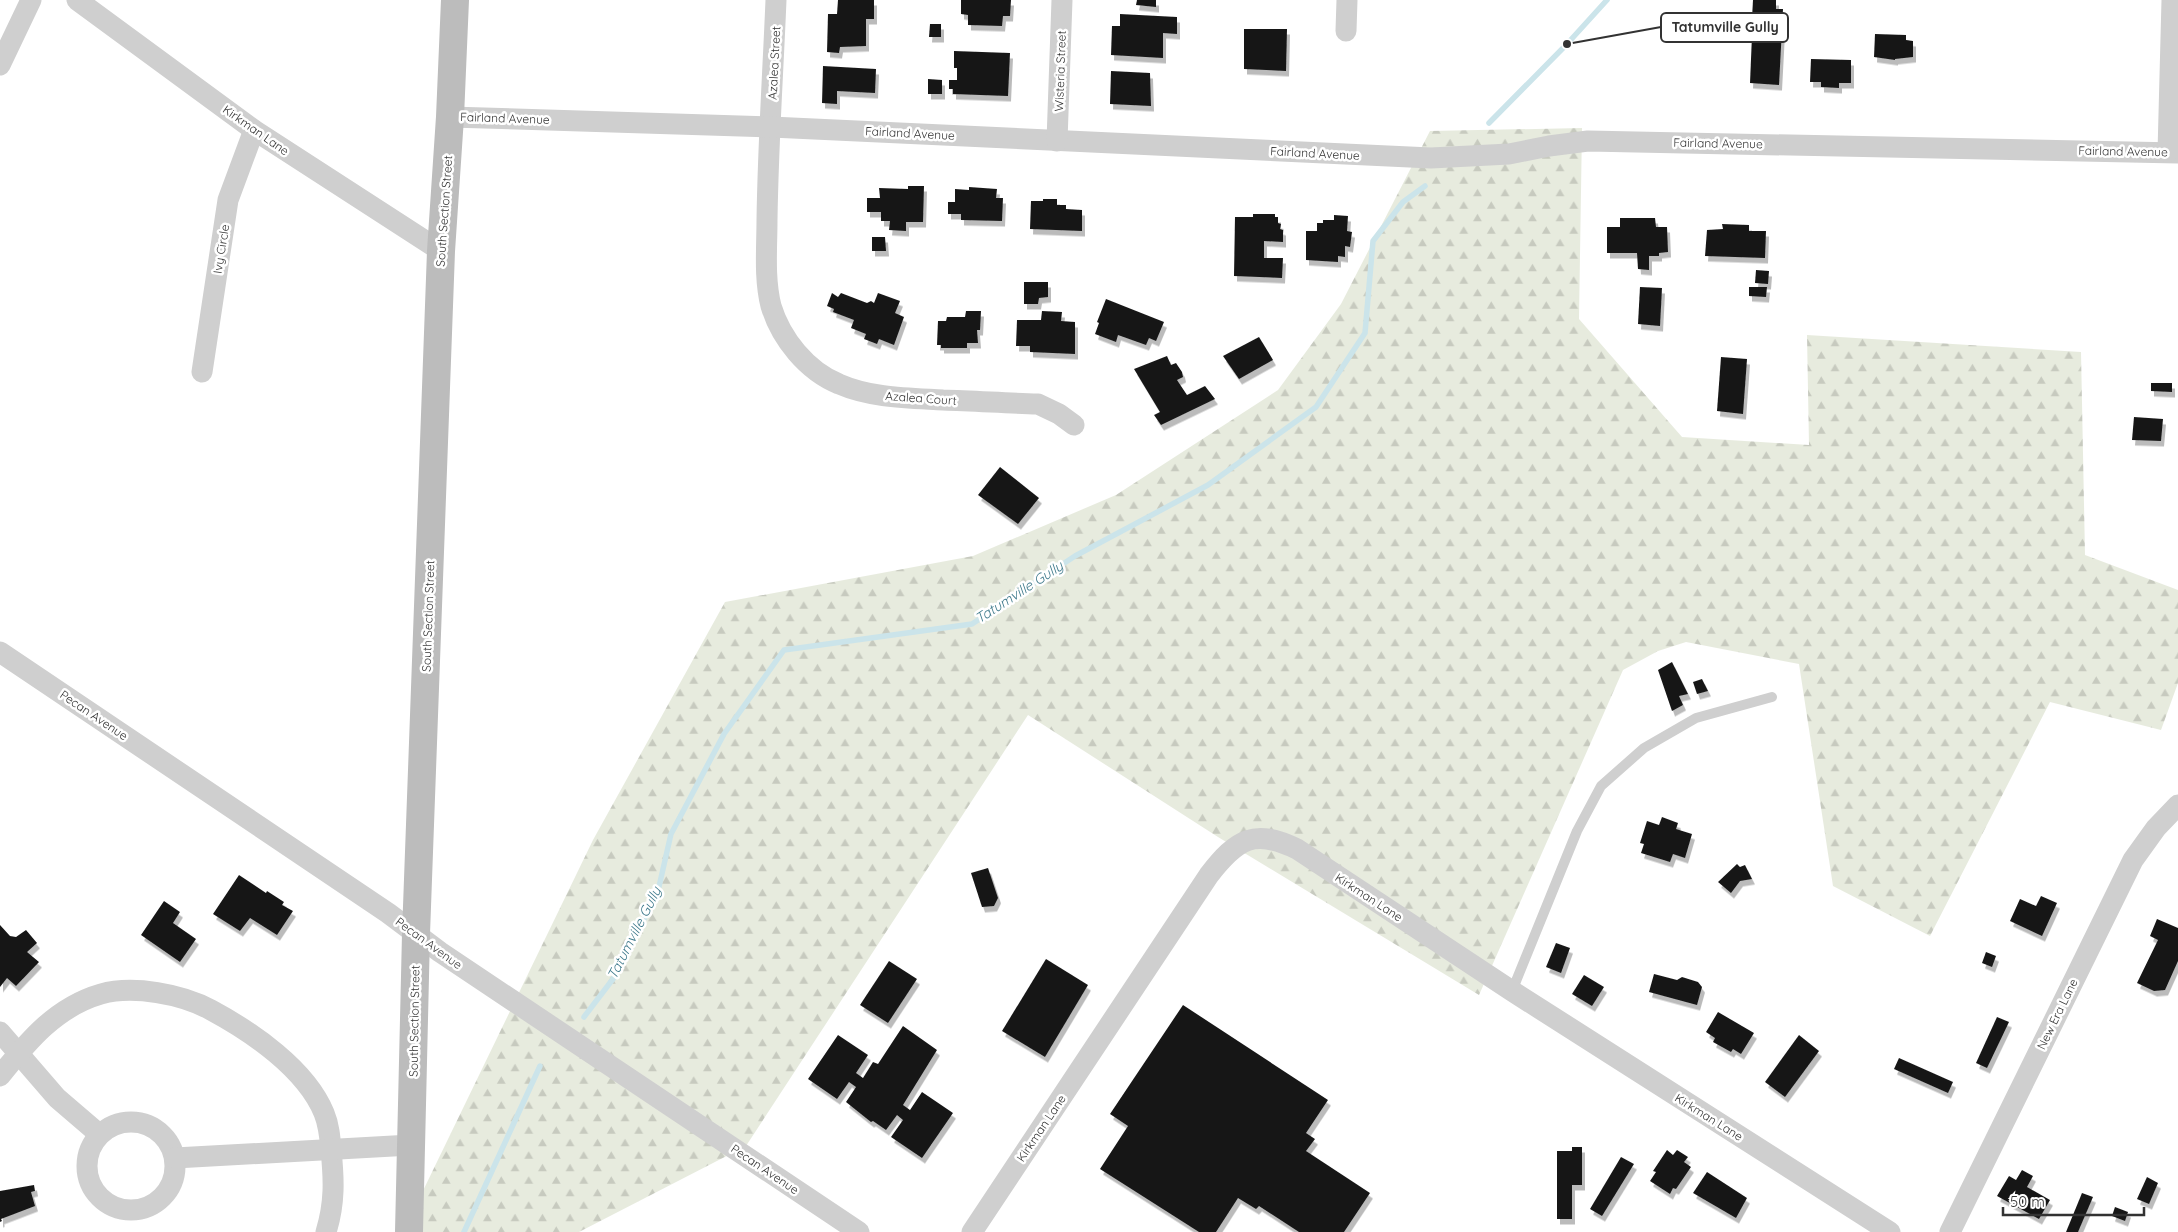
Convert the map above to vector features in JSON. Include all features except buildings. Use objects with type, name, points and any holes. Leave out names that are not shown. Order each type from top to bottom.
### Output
[{"type":"street","points":[[0,65],[31,0]]},
{"type":"street","name":"Kirkman Lane","points":[[77,0],[254,130],[441,251]]},
{"type":"street","name":"South Section Street","points":[[409,1232],[416,934],[441,251],[450,117],[455,0]]},
{"type":"street","name":"Azalea Street","points":[[771,127],[776,0]]},
{"type":"street","name":"Wisteria Street","points":[[1057,141],[1062,0]]},
{"type":"street","points":[[1346,31],[1347,0]]},
{"type":"street","points":[[2172,0],[2173,152]]},
{"type":"street","name":"Fairland Avenue","points":[[450,117],[771,127],[1431,158],[1509,154],[1588,141],[2173,152]]},
{"type":"street","name":"Azalea Court","points":[[771,127],[767,284],[779,327],[791,345],[806,361],[838,384],[861,391],[893,397],[1038,404],[1060,414],[1074,425]]},
{"type":"street","name":"Ivy Circle","points":[[202,372],[228,200],[254,130]]},
{"type":"street","name":"Pecan Avenue","points":[[0,652],[380,908],[440,952],[859,1232]]},
{"type":"street","name":"New Era Lane","points":[[1950,1232],[2133,860],[2156,828],[2178,805]]},
{"type":"street","name":"Kirkman Lane","points":[[972,1232],[1209,875],[1222,859],[1239,844],[1249,840],[1272,839],[1297,849],[1512,991],[1890,1232]]},
{"type":"street","points":[[0,1076],[18,1053],[48,1021],[84,999],[103,993],[141,990],[191,1001],[210,1009],[244,1030],[271,1050],[305,1081],[324,1113],[329,1130],[335,1192],[332,1213],[326,1232]]},
{"type":"street","points":[[0,1032],[57,1098],[99,1134]]},
{"type":"street","points":[[123,1121],[137,1122],[150,1126],[162,1134],[170,1145],[175,1158],[175,1173],[170,1187],[160,1199],[147,1207],[132,1210],[117,1208],[104,1201],[93,1190],[87,1176],[86,1161],[90,1147],[99,1134],[110,1126],[123,1121]]},
{"type":"street","points":[[175,1158],[411,1145]]},
{"type":"lane","points":[[1512,991],[1577,831],[1601,786],[1644,748],[1696,718],[1772,697]]},
{"type":"green space","points":[[1582,128],[1579,319],[1682,437],[1809,445],[1807,335],[2081,352],[2085,555],[2178,590],[2178,683],[2161,730],[2050,702],[1930,936],[1833,886],[1799,664],[1686,642],[1658,651],[1623,670],[1479,995],[1218,837],[1028,715],[746,1146],[579,1232],[403,1232],[593,840],[725,602],[973,556],[1116,495],[1278,390],[1341,304],[1430,131]]},
{"type":"waterway","name":"Tatumville Gully","points":[[1489,123],[1567,44],[1607,0]]},
{"type":"waterway","name":"Tatumville Gully","points":[[584,1017],[616,975],[658,891],[671,834],[724,734],[784,650],[972,624],[1075,556],[1208,485],[1316,407],[1365,333],[1373,241],[1403,202],[1425,186]]},
{"type":"waterway","name":"Tatumville Gully","points":[[464,1232],[540,1066]]},
{"type":"place","name":"Tatumville Gully","points":[[1567,44]]}]
